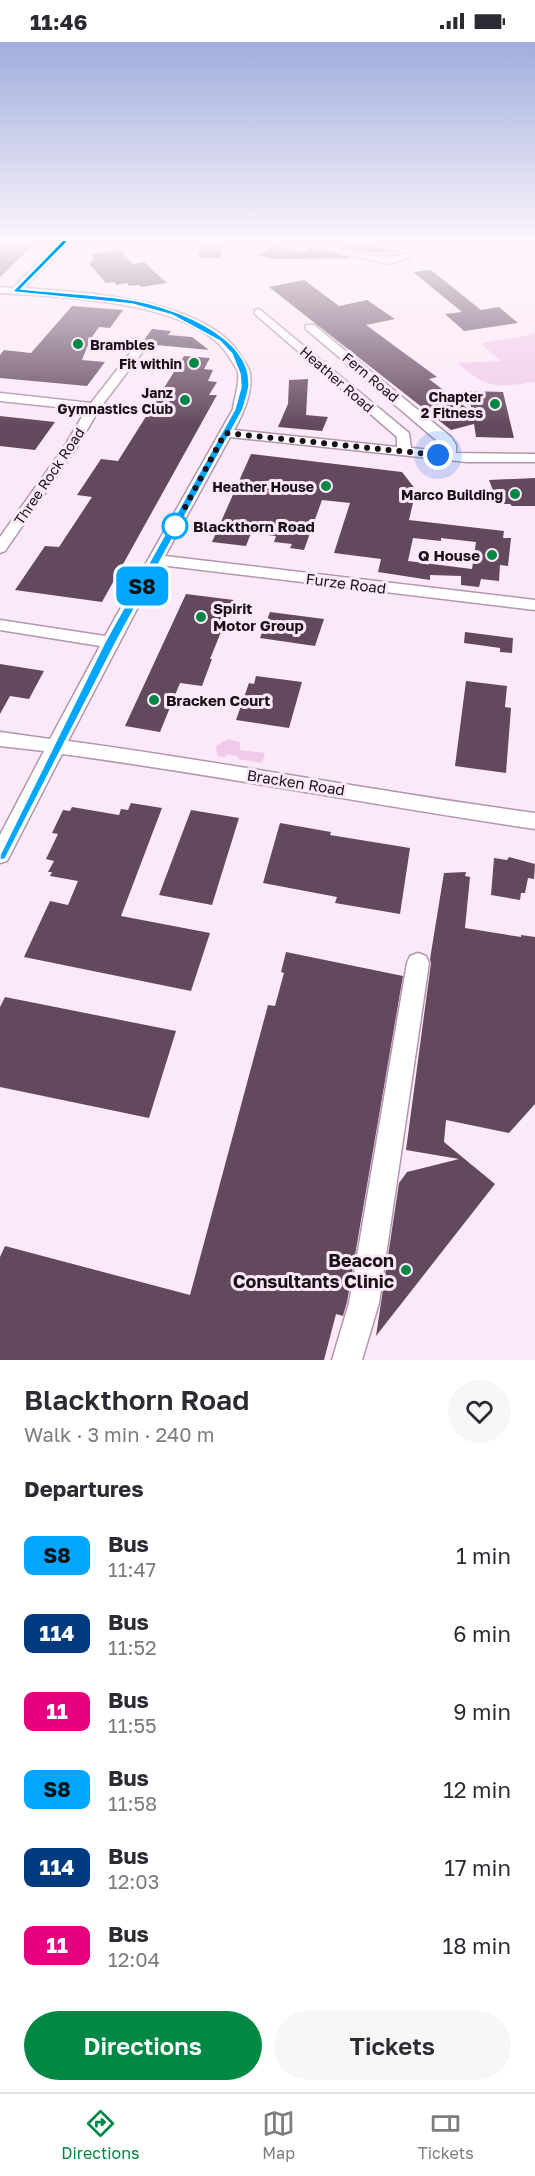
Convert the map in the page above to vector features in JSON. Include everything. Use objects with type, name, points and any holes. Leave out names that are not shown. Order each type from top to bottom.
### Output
[{"type":"street","points":[[0,855],[110,642],[239,409],[245,387],[244,374],[235,353],[223,339],[194,322],[150,306],[129,303]]},
{"type":"street","name":"Heather Road","points":[[258,312],[404,436],[404,452]]},
{"type":"street","name":"Fern Road","points":[[310,327],[446,440],[450,456]]},
{"type":"street","name":"Three Rock Road","points":[[0,548],[70,447],[94,407],[141,346]]},
{"type":"street","points":[[0,397],[94,407]]},
{"type":"street","points":[[225,433],[484,459],[535,458]]},
{"type":"street","name":"Furze Road","points":[[157,560],[535,605]]},
{"type":"street","points":[[0,625],[110,642]]},
{"type":"street","name":"Bracken Road","points":[[0,739],[166,761],[435,807],[535,821]]},
{"type":"street","points":[[347,1360],[364,1304],[418,963]]},
{"type":"shaded area","points":[[535,333],[535,382],[502,385],[485,382],[458,363],[501,361],[481,344]]},
{"type":"shaded area","points":[[228,739],[240,742],[240,750],[265,753],[262,763],[238,759],[239,757],[226,754],[225,757],[217,756],[216,746]]},
{"type":"building","points":[[289,303],[334,303],[339,306],[371,303],[395,319],[366,325],[437,377],[429,379],[472,412],[468,391],[503,392],[514,438],[476,437],[474,424],[451,430]]},
{"type":"building","points":[[450,303],[472,303],[481,310],[499,307],[518,323],[464,331],[445,314],[462,312]]},
{"type":"building","points":[[72,306],[123,310],[110,328],[99,327],[90,340],[82,360],[105,362],[87,386],[0,378],[0,355],[4,350],[31,353]]},
{"type":"building","points":[[152,329],[171,331],[168,335],[192,337],[209,350],[157,345],[157,341],[144,340]]},
{"type":"building","points":[[184,356],[210,358],[204,369],[213,370],[208,381],[217,382],[209,395],[217,395],[102,602],[15,590],[45,546],[59,547],[92,497],[77,495],[101,459],[118,461]]},
{"type":"building","points":[[308,379],[306,415],[328,417],[322,431],[278,427],[288,404],[289,380]]},
{"type":"building","points":[[0,416],[55,422],[35,450],[0,446]]},
{"type":"building","points":[[251,454],[402,472],[416,490],[409,520],[504,531],[503,538],[511,538],[508,566],[500,565],[499,581],[481,579],[479,587],[461,585],[461,576],[430,575],[430,580],[378,572],[381,559],[334,553],[350,503],[322,500],[304,550],[290,548],[292,544],[274,542],[276,536],[251,533],[246,546],[212,542]],"holes":[[[413,538],[441,541],[441,538],[476,542],[472,569],[408,561]]]},
{"type":"building","name":"Marco Building","points":[[535,478],[535,506],[498,504],[489,480]]},
{"type":"building","points":[[186,594],[234,600],[210,659],[212,659],[202,686],[180,683],[160,732],[125,726]]},
{"type":"building","points":[[270,612],[324,619],[315,646],[260,638]]},
{"type":"building","points":[[465,632],[513,638],[512,653],[500,652],[500,648],[464,643]]},
{"type":"building","points":[[0,664],[44,671],[29,699],[10,696],[0,714]]},
{"type":"building","points":[[256,676],[302,682],[289,728],[236,720],[249,683],[254,684]]},
{"type":"building","points":[[466,681],[507,686],[505,707],[511,708],[506,773],[455,766]]},
{"type":"building","points":[[131,803],[162,808],[121,916],[210,933],[191,991],[24,957],[50,901],[68,905],[78,881],[50,876],[52,872],[48,872],[54,861],[46,859],[58,834],[52,833],[63,810],[70,811],[72,807],[119,815],[121,809],[128,810]]},
{"type":"building","points":[[191,810],[239,818],[212,905],[159,895]]},
{"type":"building","points":[[280,823],[331,832],[330,835],[410,848],[400,914],[335,903],[337,897],[263,883]]},
{"type":"building","points":[[509,857],[535,864],[534,879],[528,878],[525,893],[521,893],[520,900],[491,895],[494,858],[507,860]]},
{"type":"building","points":[[466,872],[465,876],[470,877],[465,928],[535,937],[535,1104],[509,1133],[446,1120],[444,1142],[495,1184],[376,1336],[399,1183],[407,1172],[459,1159],[406,1150],[430,959],[444,873]]},
{"type":"building","points":[[286,952],[403,976],[347,1302],[343,1316],[336,1314],[324,1360],[0,1360],[0,1257],[5,1246],[190,1295],[268,1005],[275,1006],[284,973],[281,972]]},
{"type":"building","points":[[5,997],[176,1031],[149,1118],[0,1087],[0,1007]]},
{"type":"bus line","name":"S8","points":[[0,855],[110,642],[239,409],[243,397],[244,374],[235,353],[223,339],[194,322],[134,303]]},
{"type":"place","name":"Brambles","points":[[78,344]]},
{"type":"place","name":"Fit within","points":[[194,363]]},
{"type":"place","name":"Janz Gymnastics Club","points":[[185,400]]},
{"type":"place","name":"Chapter 2 Fitness","points":[[495,404]]},
{"type":"place","name":"Heather House","points":[[326,486]]},
{"type":"place","name":"Marco Building","points":[[515,494]]},
{"type":"place","name":"Blackthorn Road","points":[[175,526]]},
{"type":"place","name":"Q House","points":[[492,555]]},
{"type":"place","name":"Spirit Motor Group","points":[[201,617]]},
{"type":"place","name":"Bracken Court","points":[[154,700]]},
{"type":"place","name":"Beacon Consultants Clinic","points":[[406,1270]]},
{"type":"route","points":[[175,526],[225,433],[438,455]]}]
